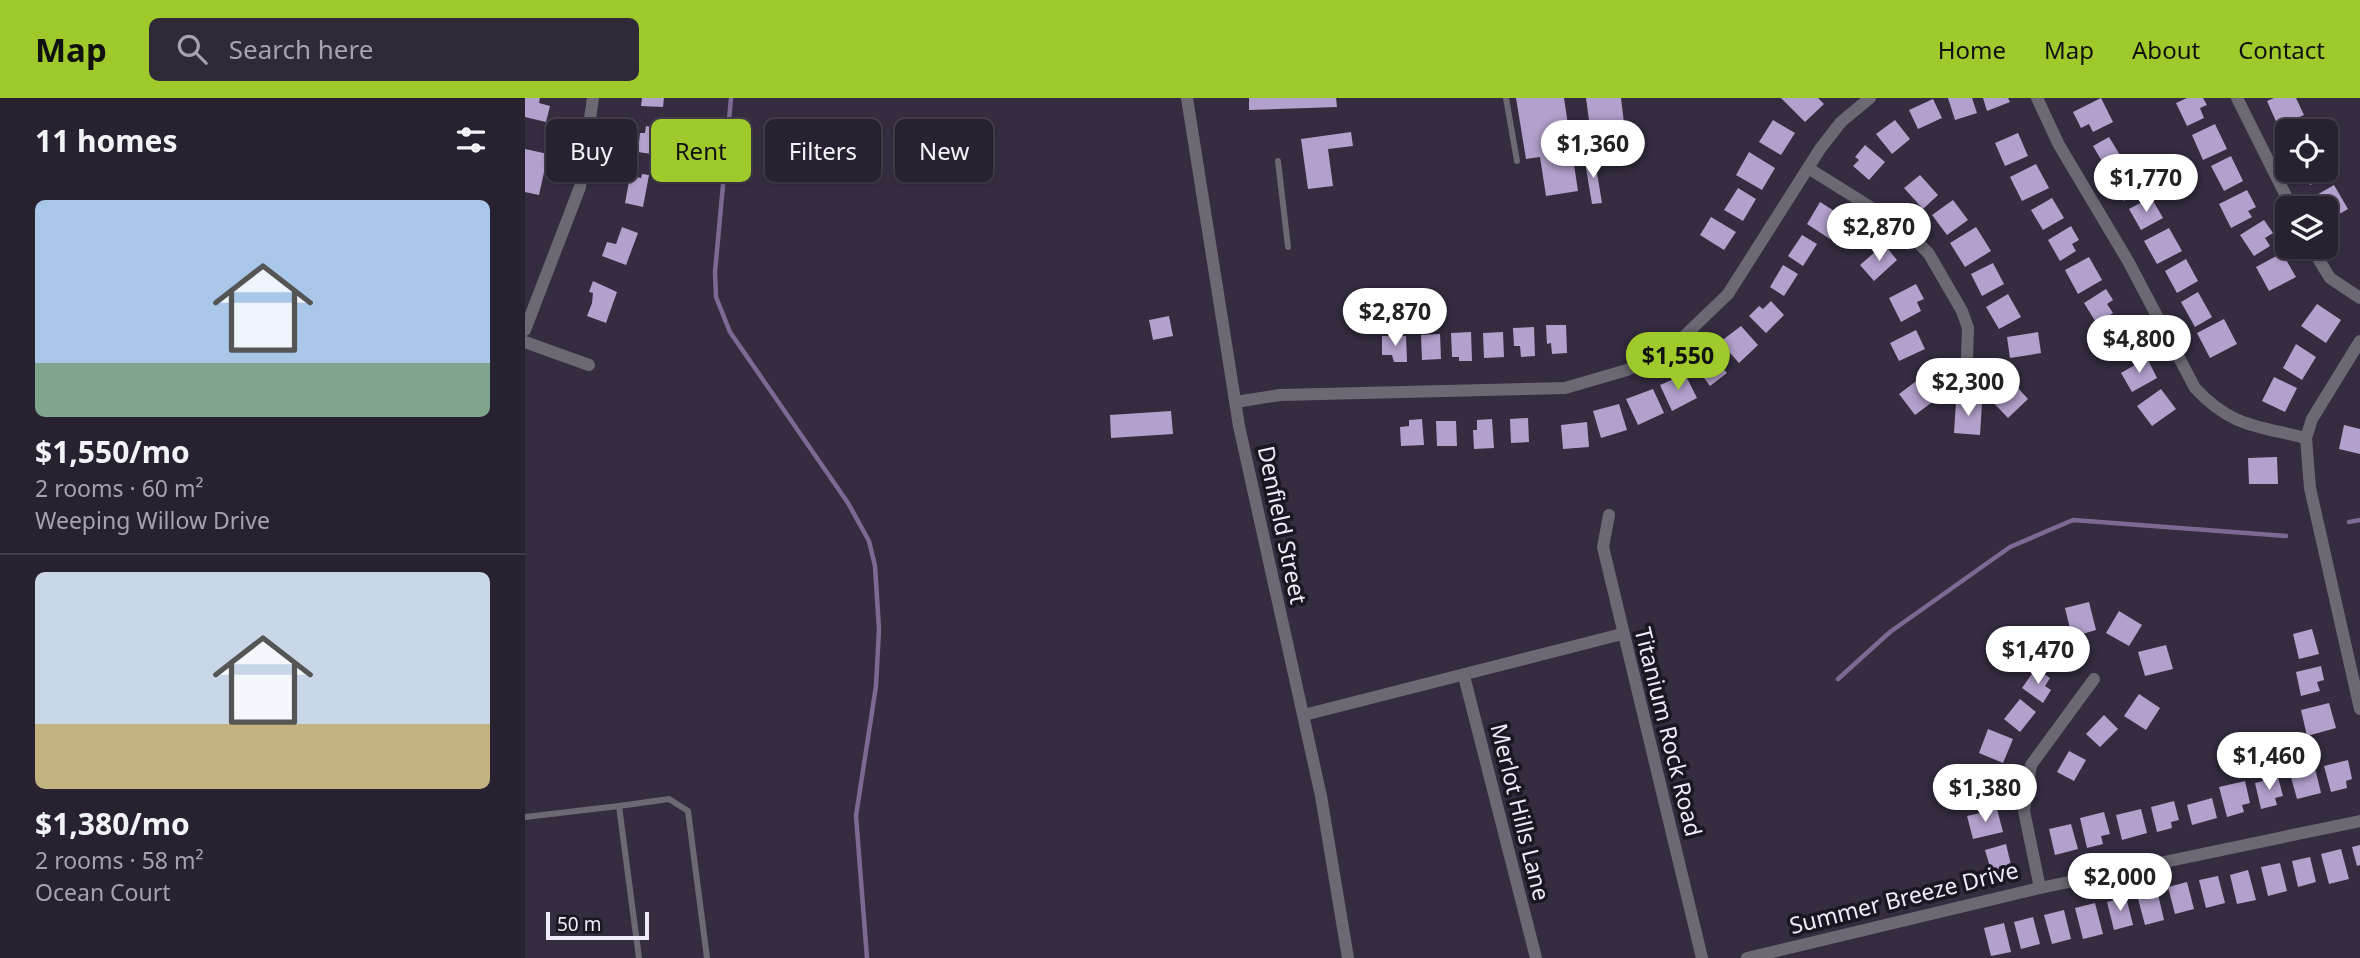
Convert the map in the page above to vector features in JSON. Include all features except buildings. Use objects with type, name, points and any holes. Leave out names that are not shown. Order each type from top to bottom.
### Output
[{"type":"street","points":[[525,330],[580,187],[593,98]]},
{"type":"street","name":"Denfield Street","points":[[1187,98],[1235,402],[1335,867],[1348,958]]},
{"type":"street","points":[[1235,402],[1280,396],[1565,388],[1627,370],[1677,343],[1728,294],[1808,168],[1841,122],[1870,98]]},
{"type":"street","points":[[2037,98],[2059,145],[2129,261],[2196,388],[2210,403],[2251,428],[2306,438]]},
{"type":"street","points":[[2237,98],[2286,196]]},
{"type":"street","points":[[1808,168],[1904,228],[1929,254],[1962,312],[1968,328],[1966,357]]},
{"type":"street","points":[[2318,259],[2330,278],[2360,298]]},
{"type":"street","points":[[2360,341],[2312,419],[2306,438],[2309,488],[2360,709]]},
{"type":"street","points":[[525,342],[589,365]]},
{"type":"street","name":"Titanium Rock Road","points":[[1609,515],[1603,547],[1622,635],[1702,958]]},
{"type":"street","points":[[1304,715],[1622,635]]},
{"type":"street","name":"Merlot Hills Lane","points":[[1464,676],[1535,958]]},
{"type":"street","points":[[2040,888],[2024,811],[2031,765],[2094,679]]},
{"type":"street","name":"Summer Breeze Drive","points":[[1747,958],[2040,888],[2360,821]]},
{"type":"lane","points":[[1506,98],[1517,161]]},
{"type":"lane","points":[[1277,160],[1288,247]]},
{"type":"lane","points":[[525,817],[669,799],[688,811],[707,958]]},
{"type":"lane","points":[[619,806],[639,958]]},
{"type":"waterway","points":[[731,98],[715,272],[716,297],[730,332],[848,503],[869,541],[875,566],[879,629],[876,686],[856,816],[867,958]]},
{"type":"waterway","points":[[1838,679],[1890,632],[2010,547],[2073,520],[2286,536]]},
{"type":"waterway","points":[[2349,522],[2360,520]]}]
